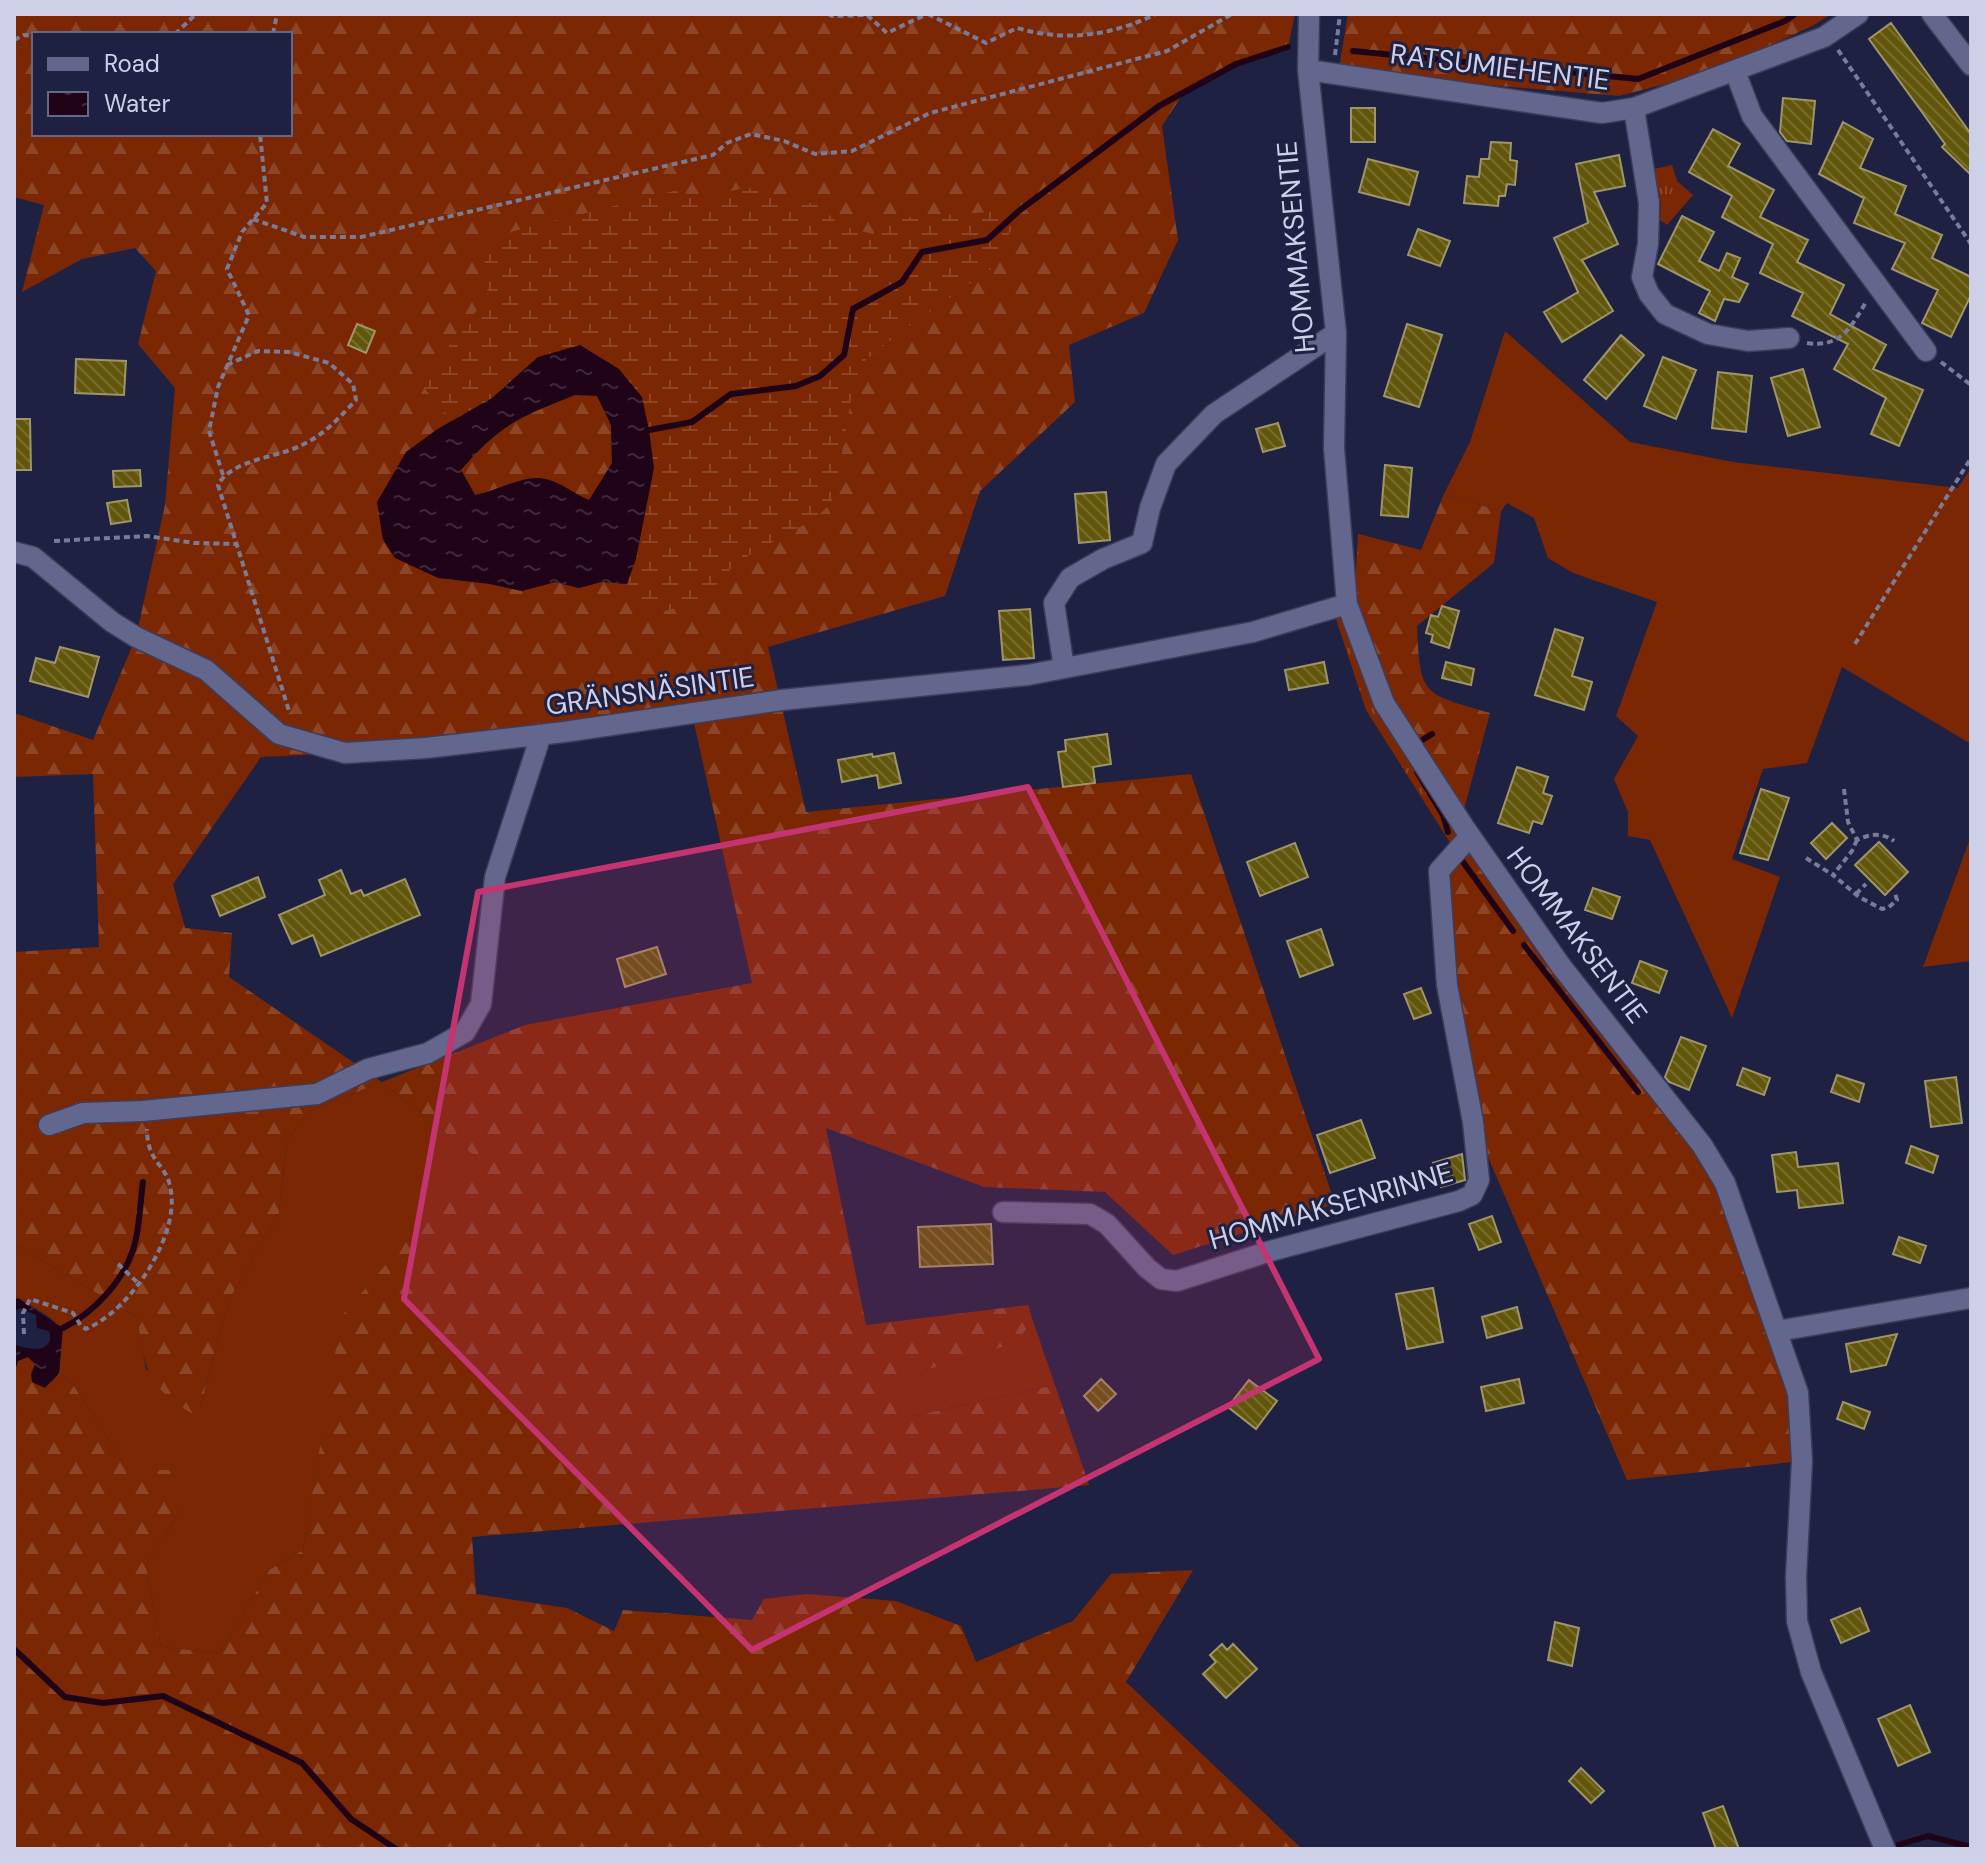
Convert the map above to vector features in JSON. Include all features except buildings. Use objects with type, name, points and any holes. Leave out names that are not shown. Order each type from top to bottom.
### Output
[{"type":"street","name":"RATSUMIEHENTIE","points":[[1308,70],[1602,113],[1634,108],[1735,71],[1828,35],[1858,14]]},
{"type":"street","points":[[1932,14],[1971,65]]},
{"type":"street","name":"HOMMAKSENTIE","points":[[1308,22],[1308,70],[1336,333],[1334,448],[1347,604],[1384,703],[1470,836],[1530,924],[1702,1145],[1725,1183],[1798,1393],[1802,1461],[1797,1621],[1811,1672],[1885,1849]]},
{"type":"street","points":[[1735,71],[1752,116],[1926,351]]},
{"type":"street","points":[[1634,108],[1649,203],[1648,244],[1642,277],[1649,294],[1665,314],[1708,334],[1748,341],[1789,338]]},
{"type":"street","points":[[1064,668],[1054,603],[1070,578],[1103,559],[1142,543],[1150,508],[1166,464],[1214,414],[1336,333]]},
{"type":"street","name":"GRÄNSNÄSINTIE","points":[[14,552],[33,557],[124,629],[206,670],[279,734],[345,753],[426,748],[541,735],[782,700],[1028,675],[1253,632],[1347,604]]},
{"type":"street","points":[[49,1125],[83,1113],[148,1111],[317,1094],[368,1069],[428,1053],[465,1032],[481,1004],[495,877],[541,735]]},
{"type":"street","name":"HOMMAKSENRINNE","points":[[1003,1212],[1090,1214],[1107,1224],[1161,1279],[1177,1281],[1267,1252],[1472,1195],[1479,1180],[1478,1165],[1447,985],[1439,871],[1470,836]]},
{"type":"street","points":[[1778,1331],[1971,1298]]},
{"type":"path","points":[[177,32],[196,14]]},
{"type":"path","points":[[828,14],[867,15],[887,33],[927,14],[986,43],[1017,28],[1037,34],[1077,38],[1130,27],[1156,14]]},
{"type":"path","points":[[253,219],[304,237],[361,237],[713,155],[727,143],[751,134],[784,141],[815,154],[852,151],[930,113],[1167,51],[1232,14]]},
{"type":"path","points":[[1332,74],[1340,14]]},
{"type":"path","points":[[1828,35],[1971,244]]},
{"type":"path","points":[[223,475],[209,431],[218,387],[249,315],[227,269],[242,232],[267,203],[260,136]]},
{"type":"path","points":[[1789,338],[1818,344],[1837,339],[1855,322],[1876,284]]},
{"type":"path","points":[[227,365],[258,351],[289,352],[329,363],[353,384],[356,400],[334,424],[304,445],[237,468],[223,475],[218,485],[297,739]]},
{"type":"path","points":[[1946,365],[1971,385]]},
{"type":"path","points":[[1855,644],[1971,458]]},
{"type":"path","points":[[54,541],[147,536],[194,543],[237,544]]},
{"type":"path","points":[[1844,789],[1848,822],[1857,840]]},
{"type":"path","points":[[1833,875],[1857,840],[1867,835],[1880,835],[1894,841]]},
{"type":"path","points":[[1806,858],[1882,909],[1894,904],[1897,900],[1895,893]]},
{"type":"path","points":[[1856,894],[1866,884]]},
{"type":"path","points":[[24,1334],[23,1313],[30,1299],[73,1313],[86,1329],[103,1322],[129,1296],[163,1241],[171,1217],[172,1200],[169,1182],[151,1157],[147,1135],[148,1111]]},
{"type":"path","points":[[118,1264],[138,1283]]},
{"type":"highlighted area","points":[[1028,787],[1319,1359],[752,1650],[404,1299],[478,892]]},
{"type":"green space","points":[[14,14],[1295,14],[1288,47],[1236,64],[1184,92],[1162,126],[1178,240],[1144,313],[1069,345],[1075,402],[980,491],[945,596],[768,647],[806,812],[1191,774],[1335,1204],[1173,1255],[1105,1192],[984,1187],[826,1128],[866,1325],[1028,1305],[1033,1321],[1015,1343],[926,1370],[894,1394],[913,1416],[1055,1385],[1089,1485],[472,1537],[476,1594],[567,1608],[614,1631],[623,1610],[752,1620],[764,1599],[806,1594],[896,1601],[961,1626],[976,1662],[1073,1621],[1111,1574],[1193,1570],[1126,1682],[1302,1849],[14,1849],[14,1374],[18,1361],[28,1357],[35,1364],[34,1369],[52,1382],[59,1373],[70,1380],[128,1469],[170,1470],[180,1510],[146,1566],[161,1647],[220,1653],[269,1570],[303,1550],[341,1317],[477,1158],[382,1082],[307,1112],[287,1141],[279,1213],[229,1300],[200,1408],[191,1413],[164,1393],[150,1373],[137,1317],[14,1244],[14,952],[99,947],[93,774],[14,777],[14,713],[93,740],[136,637],[165,505],[175,388],[138,344],[156,271],[135,248],[82,259],[22,292],[44,205],[14,197]],"holes":[[[538,357],[642,398],[636,559],[601,582],[579,588],[555,582],[522,591],[490,584],[436,430],[492,398]],[[692,714],[752,983],[525,1025],[382,1082],[229,977],[232,933],[185,928],[173,884],[261,757],[345,753]]]},
{"type":"green space","points":[[1348,14],[1831,14],[1715,71],[1619,96],[1339,68]]},
{"type":"green space","points":[[1672,165],[1677,181],[1693,195],[1667,225],[1660,220],[1661,204],[1654,169]]},
{"type":"green space","points":[[745,187],[820,206],[841,226],[873,234],[897,218],[1020,210],[995,266],[903,330],[862,363],[852,393],[831,503],[816,518],[737,562],[700,602],[664,611],[640,602],[627,584],[636,559],[654,468],[642,398],[538,357],[492,398],[453,422],[420,383],[488,296],[484,254],[495,240],[514,231],[674,191],[708,198]]},
{"type":"green space","points":[[1505,331],[1630,442],[1733,462],[1958,488],[1971,468],[1971,744],[1842,667],[1807,763],[1763,769],[1732,859],[1780,877],[1732,1018],[1650,840],[1628,836],[1628,812],[1614,779],[1638,736],[1616,716],[1657,602],[1573,573],[1548,558],[1534,518],[1507,503],[1501,511],[1444,494],[1470,442]]},
{"type":"green space","points":[[575,395],[597,395],[611,425],[612,463],[589,501],[541,478],[475,495],[461,470],[475,454],[512,424]]},
{"type":"green space","points":[[1444,494],[1501,511],[1494,563],[1417,626],[1420,667],[1430,689],[1438,696],[1490,713],[1464,809],[1394,705],[1354,607],[1358,534],[1421,550]]},
{"type":"green space","points":[[1347,604],[1384,703],[1470,836],[1456,852],[1366,710],[1334,613]]},
{"type":"green space","points":[[1470,836],[1702,1145],[1778,1330],[1802,1461],[1627,1480],[1473,1122],[1439,871]]},
{"type":"green space","points":[[1971,836],[1971,961],[1923,967]]},
{"type":"green space","points":[[382,1082],[477,1158],[342,1317],[303,1550],[269,1570],[220,1653],[161,1647],[146,1566],[180,1510],[128,1469],[70,1380],[59,1373],[61,1342],[58,1326],[45,1314],[18,1298],[14,1299],[14,1244],[137,1317],[146,1369],[200,1408],[229,1300],[279,1213],[287,1141],[307,1112]]},
{"type":"green space","points":[[1033,1321],[1055,1385],[912,1416],[894,1394],[926,1370],[1014,1343]]},
{"type":"water","points":[[580,345],[619,369],[642,397],[654,468],[636,559],[627,584],[601,582],[579,588],[555,582],[522,591],[438,578],[395,558],[383,540],[377,502],[406,452],[436,430],[492,398],[538,357]],"holes":[[[575,395],[597,396],[611,425],[612,463],[589,500],[540,478],[522,480],[475,495],[461,470],[500,432],[525,416]]]},
{"type":"water","points":[[18,1298],[63,1328],[59,1373],[45,1388],[32,1382],[35,1364],[28,1357],[18,1361],[14,1374],[14,1344],[39,1348],[48,1344],[50,1338],[49,1331],[37,1328],[36,1315],[20,1308],[14,1312],[14,1299]]},
{"type":"waterway","points":[[1353,51],[1638,79],[1785,21],[1795,14]]},
{"type":"waterway","points":[[649,430],[692,422],[731,394],[796,386],[820,376],[844,355],[853,309],[902,282],[922,252],[987,240],[1020,210],[1159,106],[1236,64],[1288,47]]},
{"type":"waterway","points":[[1414,745],[1432,734]]},
{"type":"waterway","points":[[1417,772],[1443,815],[1448,832]]},
{"type":"waterway","points":[[1463,862],[1513,931]]},
{"type":"waterway","points":[[1524,945],[1638,1092]]},
{"type":"waterway","points":[[63,1328],[105,1296],[122,1274],[135,1242],[143,1182]]},
{"type":"waterway","points":[[14,1649],[65,1697],[103,1703],[163,1696],[302,1763],[351,1819],[396,1849]]},
{"type":"waterway","points":[[1898,1845],[1928,1836],[1971,1847]]}]
